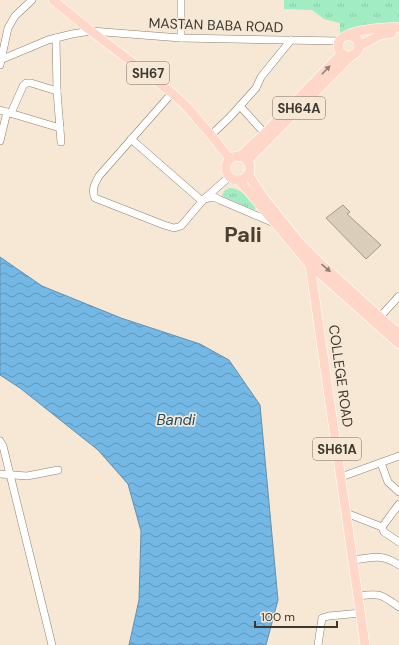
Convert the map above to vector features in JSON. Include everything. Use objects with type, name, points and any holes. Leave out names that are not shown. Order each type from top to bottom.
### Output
[{"type":"main road","name":"SH67","points":[[57,1],[91,31],[172,93],[187,107],[211,135],[239,159]]},
{"type":"main road","points":[[351,56],[342,53],[339,47],[344,38],[360,31],[399,27]]},
{"type":"main road","name":"SH64A","points":[[239,159],[267,136],[357,52],[359,46],[380,35],[399,33]]},
{"type":"main road","points":[[344,38],[356,38],[359,46]]},
{"type":"main road","name":"SH64A","points":[[267,136],[342,53]]},
{"type":"main road","points":[[239,159],[249,168],[248,174],[243,179],[235,180],[229,177],[226,168],[239,159]]},
{"type":"main road","points":[[248,174],[272,210],[310,253],[399,334]]},
{"type":"main road","points":[[239,180],[310,265],[399,344]]},
{"type":"main road","name":"COLLEGE ROAD","points":[[310,253],[310,265],[365,645]]},
{"type":"street","points":[[1,61],[6,36],[11,22],[15,16],[32,0]]},
{"type":"street","points":[[181,0],[181,38]]},
{"type":"street","name":"MASTAN BABA ROAD","points":[[1,61],[56,38],[91,31],[181,38],[291,40],[344,38]]},
{"type":"street","points":[[56,38],[56,91],[61,142]]},
{"type":"street","points":[[211,135],[256,88],[261,77],[291,40]]},
{"type":"street","points":[[0,141],[6,112],[26,83],[31,83],[56,91]]},
{"type":"street","points":[[172,93],[99,176],[95,182],[92,192],[95,198],[174,228],[181,226],[203,200],[229,177]]},
{"type":"street","points":[[240,106],[267,136]]},
{"type":"street","points":[[6,112],[60,128]]},
{"type":"street","points":[[131,139],[203,200]]},
{"type":"street","points":[[203,200],[214,198],[275,224]]},
{"type":"street","points":[[380,317],[399,296]]},
{"type":"street","points":[[0,441],[3,446],[52,645]]},
{"type":"street","points":[[341,477],[399,456]]},
{"type":"street","points":[[381,463],[388,482],[399,492]]},
{"type":"street","points":[[0,474],[27,476],[58,470]]},
{"type":"street","points":[[382,527],[399,504]]},
{"type":"street","points":[[346,513],[382,527],[384,532],[399,542]]},
{"type":"street","points":[[353,560],[382,556],[399,565]]},
{"type":"street","points":[[358,596],[376,594],[386,598],[399,607]]},
{"type":"street","points":[[318,645],[322,618],[361,613]]},
{"type":"green space","points":[[284,0],[399,0],[399,28],[340,33],[340,23],[324,19],[312,10],[284,9]]},
{"type":"green space","points":[[229,188],[233,188],[241,192],[247,197],[257,206],[254,210],[222,196],[224,191]]},
{"type":"water","name":"Bandi","points":[[0,257],[42,286],[121,318],[200,344],[229,360],[260,405],[278,600],[266,645],[129,645],[139,600],[141,531],[128,484],[98,450],[20,388],[0,375]]},
{"type":"building","points":[[343,205],[350,212],[347,214],[381,245],[366,259],[326,218]]},
{"type":"district","name":"Pali","points":[[243,234]]}]
